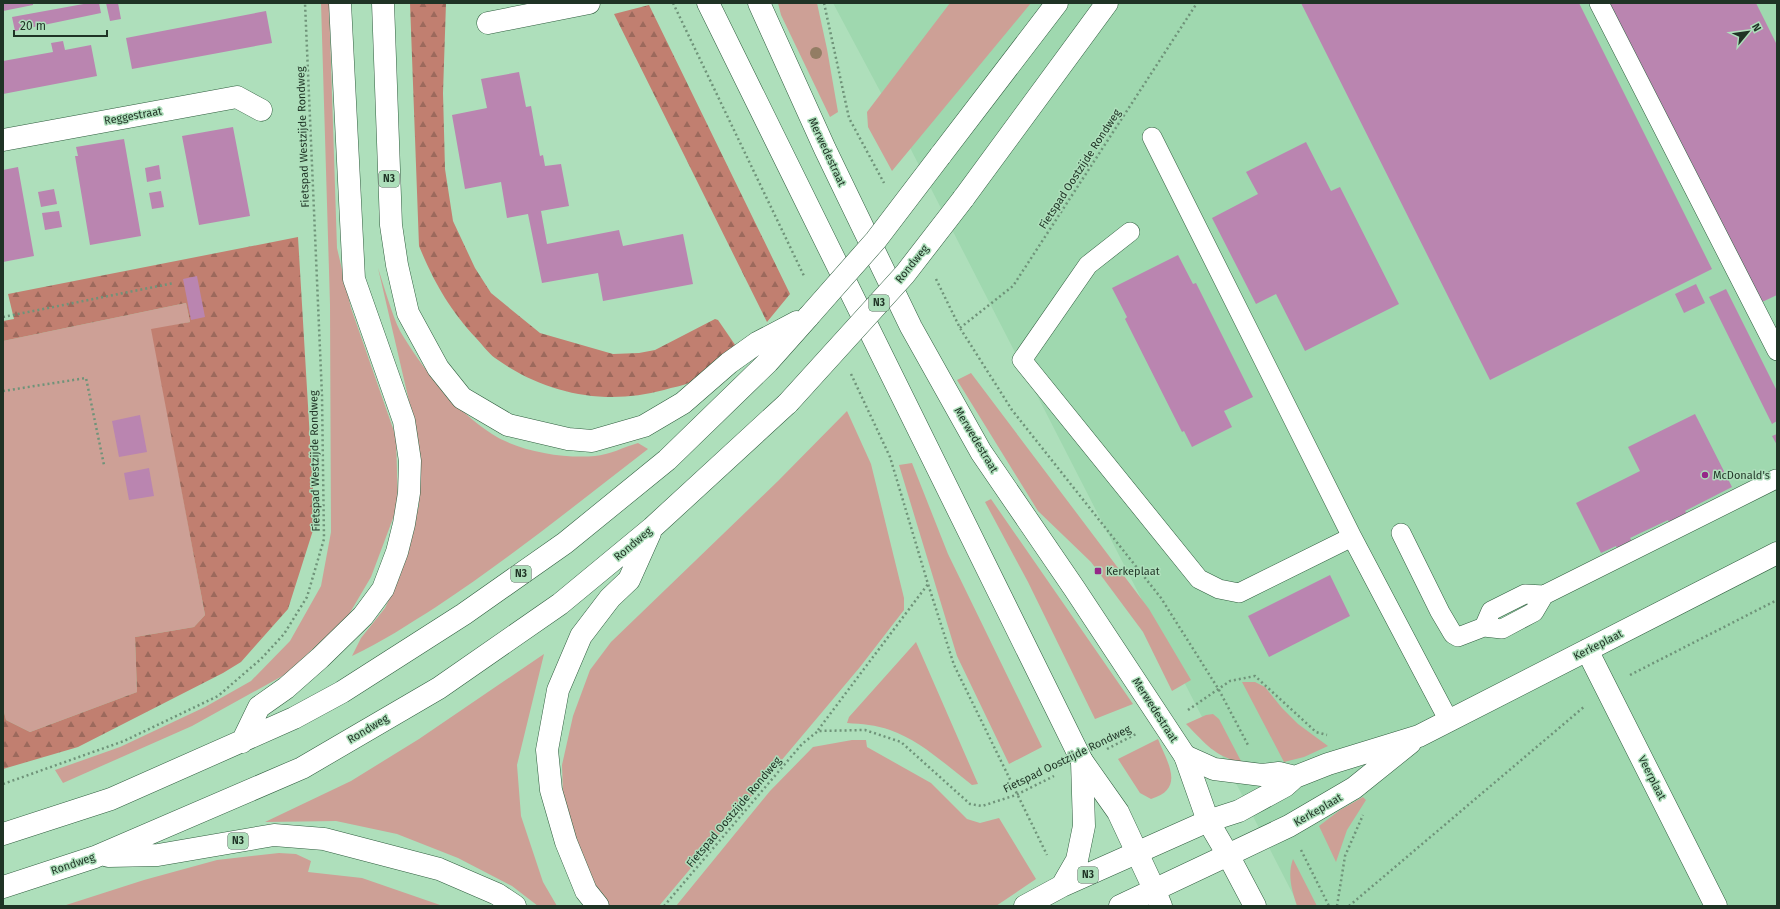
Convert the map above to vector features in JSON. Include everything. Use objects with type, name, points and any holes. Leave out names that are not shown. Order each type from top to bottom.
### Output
[{"type":"main road","points":[[242,742],[259,707],[286,688],[320,658],[363,616],[383,589],[397,552],[409,493],[410,461],[404,421],[354,279],[340,3]]},
{"type":"main road","name":"N3","points":[[383,3],[391,225],[397,265],[408,313],[438,368],[462,398],[508,425],[568,439],[592,441],[644,426],[683,403],[729,364],[757,343],[809,316]]},
{"type":"main road","points":[[488,23],[589,3]]},
{"type":"main road","points":[[708,3],[1082,761],[1118,812],[1157,898]]},
{"type":"main road","name":"Merwedestraat","points":[[759,3],[825,149],[911,327],[981,452],[1163,721],[1185,756],[1208,821],[1255,906]]},
{"type":"main road","name":"N3","points":[[3,834],[111,799],[294,718],[342,692],[464,614],[565,543],[667,460],[768,362],[876,240],[1057,3]]},
{"type":"main road","name":"Rondweg","points":[[3,887],[95,857],[302,768],[439,688],[560,604],[652,528],[788,403],[905,274],[963,199],[1107,3]]},
{"type":"main road","name":"Reggestraat","points":[[3,140],[237,97],[261,110]]},
{"type":"main road","name":"N3","points":[[598,906],[586,891],[566,842],[551,790],[547,750],[558,690],[581,636],[610,598],[629,580],[652,528]]},
{"type":"main road","name":"Kerkeplaat","points":[[1137,853],[1208,821],[1239,811],[1285,786],[1295,777],[1328,764],[1419,736],[1777,553]]},
{"type":"main road","name":"Veerplaat","points":[[1588,650],[1716,906]]},
{"type":"main road","name":"Kerkeplaat","points":[[1120,906],[1157,898],[1228,855],[1289,826],[1354,788],[1419,736]]},
{"type":"main road","points":[[1185,756],[1214,769],[1262,775],[1279,773],[1295,777]]},
{"type":"main road","name":"N3","points":[[1062,886],[1077,860],[1084,826],[1082,761]]},
{"type":"main road","name":"N3","points":[[95,857],[158,855],[274,835],[324,839],[439,869],[497,894],[516,906]]},
{"type":"main road","name":"N3","points":[[1025,906],[1062,886],[1137,853]]},
{"type":"lane","points":[[1599,3],[1777,351]]},
{"type":"lane","points":[[1152,137],[1352,537],[1449,721]]},
{"type":"lane","points":[[1130,232],[1088,265],[1022,360],[1199,579],[1219,589],[1239,593],[1352,537]]},
{"type":"lane","points":[[1401,533],[1453,634],[1461,636],[1484,627],[1502,629],[1534,612],[1544,595],[1776,479]]},
{"type":"path","name":"Fietspad Westzijde Rondweg","points":[[3,784],[124,741],[218,696],[261,659],[284,634],[308,597],[324,539],[322,396],[306,3]]},
{"type":"path","name":"Fietspad Oostzijde Rondweg","points":[[960,328],[1013,286],[1197,3]]},
{"type":"path","points":[[3,316],[174,283]]},
{"type":"path","points":[[3,391],[86,378],[104,465]]},
{"type":"path","name":"Fietspad Oostzijde Rondweg","points":[[664,906],[802,744],[818,731],[928,584],[954,665],[1016,795]]},
{"type":"path","points":[[1350,906],[1606,688],[1777,600]]},
{"type":"path","name":"Fietspad Oostzijde Rondweg","points":[[818,731],[865,730],[901,742],[970,804],[982,806],[1016,795],[1187,710],[1219,690],[1230,681],[1255,676],[1316,732],[1334,737]]},
{"type":"path","points":[[1016,795],[1062,886]]},
{"type":"path","points":[[1337,906],[1345,856],[1365,811]]},
{"type":"path","points":[[1289,826],[1329,906]]},
{"type":"shaded area","points":[[321,3],[329,3],[337,248],[351,308],[396,437],[398,505],[371,577],[348,616],[286,674],[192,726],[63,783],[55,770],[120,747],[205,707],[251,681],[290,641],[321,586],[331,532],[330,304]]},
{"type":"shaded area","points":[[778,3],[817,3],[838,112],[830,117],[781,15]]},
{"type":"shaded area","points":[[833,3],[1777,3],[1777,906],[1299,906],[904,136]]},
{"type":"shaded area","points":[[950,3],[1031,3],[892,171],[868,127],[867,112]]},
{"type":"shaded area","points":[[378,268],[391,309],[400,331],[418,359],[453,401],[479,425],[492,434],[515,445],[556,455],[583,457],[600,455],[611,453],[638,443],[648,449],[544,530],[436,607],[395,633],[352,656],[361,638],[385,608],[400,576],[419,505],[416,431]]},
{"type":"shaded area","points":[[186,303],[190,322],[152,330],[205,615],[194,627],[135,637],[137,692],[30,732],[6,720],[3,708],[3,341]]},
{"type":"shaded area","points":[[971,373],[1149,609],[1191,680],[1172,691],[1143,632],[1091,562],[1038,511],[957,380]]},
{"type":"shaded area","points":[[847,411],[871,464],[904,598],[904,610],[860,667],[659,906],[605,906],[575,848],[563,797],[562,765],[573,716],[590,670],[611,642],[778,481]]},
{"type":"shaded area","points":[[912,463],[948,554],[1042,747],[1009,764],[957,656],[899,465]]},
{"type":"shaded area","points":[[991,499],[1133,704],[1095,719],[1028,582],[985,502]]},
{"type":"shaded area","points":[[916,642],[978,784],[972,785],[933,754],[912,740],[890,730],[879,727],[847,723],[849,717]]},
{"type":"shaded area","points":[[544,654],[517,765],[521,816],[543,882],[557,906],[538,906],[512,886],[458,858],[397,834],[336,821],[265,822],[351,781],[419,739]]},
{"type":"shaded area","points":[[1242,682],[1255,682],[1265,687],[1282,708],[1298,724],[1328,746],[1304,757],[1284,762]]},
{"type":"shaded area","points":[[1213,714],[1219,719],[1242,763],[1217,753],[1186,724],[1206,715]]},
{"type":"shaded area","points":[[1158,739],[1169,765],[1171,782],[1168,789],[1162,794],[1151,799],[1140,793],[1118,759]]},
{"type":"shaded area","points":[[852,740],[866,740],[867,747],[931,783],[967,819],[980,823],[999,818],[1036,879],[996,906],[676,906],[770,791],[813,747]]},
{"type":"shaded area","points":[[1363,797],[1366,800],[1347,830],[1336,862],[1319,826],[1340,810]]},
{"type":"shaded area","points":[[279,853],[296,854],[311,861],[308,872],[362,878],[443,906],[63,906],[144,880],[217,860]]},
{"type":"shaded area","points":[[1293,859],[1317,906],[1297,906],[1290,877]]},
{"type":"green space","points":[[410,3],[446,3],[443,93],[445,169],[453,221],[475,268],[491,293],[540,333],[613,354],[639,353],[655,350],[715,319],[718,320],[740,352],[722,365],[688,383],[642,395],[620,397],[576,394],[555,388],[514,370],[487,351],[450,306],[430,271],[419,246]]},
{"type":"green space","points":[[649,5],[790,294],[767,322],[614,14]]},
{"type":"green space","points":[[298,237],[315,524],[288,609],[241,662],[223,673],[78,747],[3,769],[3,708],[6,720],[30,732],[137,692],[135,637],[194,627],[205,615],[151,329],[190,322],[186,303],[3,341],[3,321],[14,319],[8,294]]},
{"type":"building","points":[[3,3],[33,3],[33,5],[3,11]]},
{"type":"building","points":[[89,3],[99,3],[101,13],[15,31],[12,17]]},
{"type":"building","points":[[106,3],[118,3],[121,19],[110,21]]},
{"type":"building","points":[[1301,3],[1579,3],[1712,269],[1490,380]]},
{"type":"building","points":[[1608,3],[1756,3],[1777,45],[1777,295],[1760,303]]},
{"type":"building","points":[[266,11],[272,43],[132,69],[126,38]]},
{"type":"building","points":[[63,41],[65,50],[91,45],[97,76],[3,94],[3,61],[53,52],[51,43]]},
{"type":"building","points":[[519,72],[526,107],[531,106],[540,156],[543,155],[545,166],[561,164],[569,206],[541,211],[547,244],[619,230],[623,246],[683,234],[693,284],[603,301],[598,273],[542,283],[528,214],[507,218],[501,182],[465,189],[452,115],[487,108],[481,79]]},
{"type":"building","points":[[233,127],[250,216],[199,225],[182,136]]},
{"type":"building","points":[[124,139],[141,236],[90,245],[75,156],[78,156],[76,147]]},
{"type":"building","points":[[1306,142],[1331,191],[1340,187],[1399,304],[1305,351],[1276,294],[1256,304],[1212,218],[1258,194],[1246,172]]},
{"type":"building","points":[[159,165],[161,179],[147,182],[145,168]]},
{"type":"building","points":[[18,167],[34,256],[3,262],[3,170]]},
{"type":"building","points":[[54,189],[57,204],[41,207],[38,192]]},
{"type":"building","points":[[161,191],[164,207],[152,209],[149,193]]},
{"type":"building","points":[[59,211],[62,227],[45,230],[42,213]]},
{"type":"building","points":[[1178,255],[1193,284],[1196,283],[1253,397],[1224,411],[1232,427],[1192,447],[1184,431],[1182,432],[1125,319],[1127,317],[1112,288]]},
{"type":"building","points":[[197,276],[205,317],[191,320],[183,279]]},
{"type":"building","points":[[1696,284],[1705,303],[1684,313],[1675,294]]},
{"type":"building","points":[[1726,289],[1777,391],[1777,421],[1772,424],[1709,297]]},
{"type":"building","points":[[1695,414],[1732,487],[1685,511],[1688,515],[1670,524],[1668,520],[1630,538],[1633,543],[1618,550],[1616,546],[1601,553],[1576,503],[1640,471],[1628,447]]},
{"type":"building","points":[[140,415],[147,452],[119,457],[112,421]]},
{"type":"building","points":[[1777,434],[1777,445],[1772,436]]},
{"type":"building","points":[[149,468],[154,496],[129,500],[124,473]]},
{"type":"building","points":[[1330,575],[1350,616],[1269,657],[1248,616]]},
{"type":"place","name":"McDonald's","points":[[1705,475]]},
{"type":"place","name":"Kerkeplaat","points":[[1098,571]]}]
